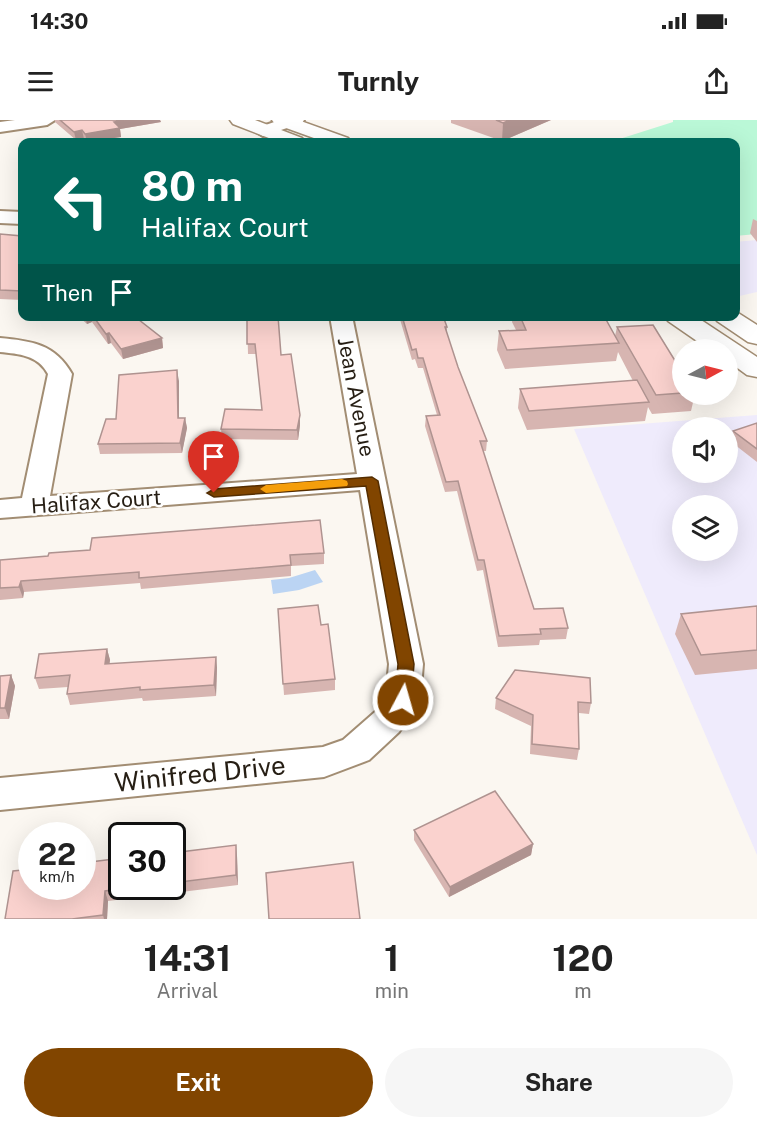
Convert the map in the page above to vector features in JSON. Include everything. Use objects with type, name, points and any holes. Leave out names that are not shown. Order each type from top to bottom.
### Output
[{"type":"street","points":[[0,127],[47,120]]},
{"type":"street","points":[[239,120],[283,138]]},
{"type":"street","points":[[263,131],[288,121],[331,138]]},
{"type":"street","points":[[0,217],[18,218]]},
{"type":"street","name":"Jean Avenue","points":[[342,321],[406,664],[403,700],[387,722]]},
{"type":"street","points":[[685,321],[757,369]]},
{"type":"street","points":[[734,321],[757,336]]},
{"type":"street","points":[[0,345],[27,348],[47,356],[56,363],[60,374],[34,507]]},
{"type":"street","name":"Halifax Court","points":[[0,509],[372,481]]},
{"type":"street","name":"Winifred Drive","points":[[0,794],[324,762],[356,750],[387,722]]},
{"type":"shaded area","points":[[757,240],[757,292],[740,296],[740,242]]},
{"type":"shaded area","points":[[757,415],[757,855],[574,429],[672,422],[672,483],[738,483],[738,417],[731,417]]},
{"type":"green space","points":[[673,120],[757,120],[757,234],[740,236],[740,138],[623,138],[673,122]]},
{"type":"water","points":[[315,570],[323,582],[299,590],[273,594],[271,580],[289,578]]},
{"type":"building","points":[[60,120],[125,120],[114,122],[120,128],[85,134],[82,130],[74,132]]},
{"type":"building","points":[[0,234],[18,236],[18,291],[0,290]]},
{"type":"building","points":[[97,321],[140,321],[162,338],[121,349],[109,333],[106,334]]},
{"type":"building","points":[[247,321],[278,321],[281,355],[291,354],[300,415],[297,430],[221,429],[225,409],[262,410],[255,344],[247,344]]},
{"type":"building","points":[[403,321],[445,321],[458,367],[487,441],[480,441],[534,609],[563,608],[568,628],[540,629],[541,634],[499,636],[484,560],[478,560],[458,481],[446,482],[426,416],[440,415],[423,358],[418,358],[416,349],[412,350]]},
{"type":"building","points":[[522,321],[607,321],[619,343],[507,350],[499,331],[526,330]]},
{"type":"building","points":[[653,325],[672,356],[672,394],[656,395],[617,327]]},
{"type":"building","points":[[177,370],[178,418],[185,418],[180,443],[98,444],[106,419],[116,419],[119,375]]},
{"type":"building","points":[[637,380],[649,402],[529,411],[520,389]]},
{"type":"building","points":[[757,423],[757,449],[738,435],[738,429]]},
{"type":"building","points":[[320,520],[324,553],[290,555],[291,565],[139,578],[139,572],[21,581],[19,587],[0,588],[0,560],[90,550],[92,538]]},
{"type":"building","points":[[318,605],[321,625],[328,624],[335,679],[283,684],[278,609]]},
{"type":"building","points":[[757,606],[757,650],[701,655],[681,614]]},
{"type":"building","points":[[107,649],[105,664],[216,657],[214,685],[140,690],[140,687],[67,694],[70,675],[35,678],[39,654]]},
{"type":"building","points":[[515,670],[590,678],[591,703],[578,702],[579,749],[532,744],[533,715],[496,698]]},
{"type":"building","points":[[11,675],[5,708],[0,708],[0,676]]},
{"type":"building","points":[[495,791],[533,844],[450,887],[414,830]]},
{"type":"building","points":[[236,845],[236,875],[186,881],[186,851]]},
{"type":"building","points":[[108,860],[108,891],[105,891],[103,915],[72,919],[5,919],[13,871],[18,870],[18,900],[96,900],[96,861]]},
{"type":"building","points":[[353,862],[360,919],[269,919],[266,873]]},
{"type":"slow traffic","points":[[266,489],[342,484]]},
{"type":"route","points":[[214,493],[372,481],[406,664],[403,700]]}]
